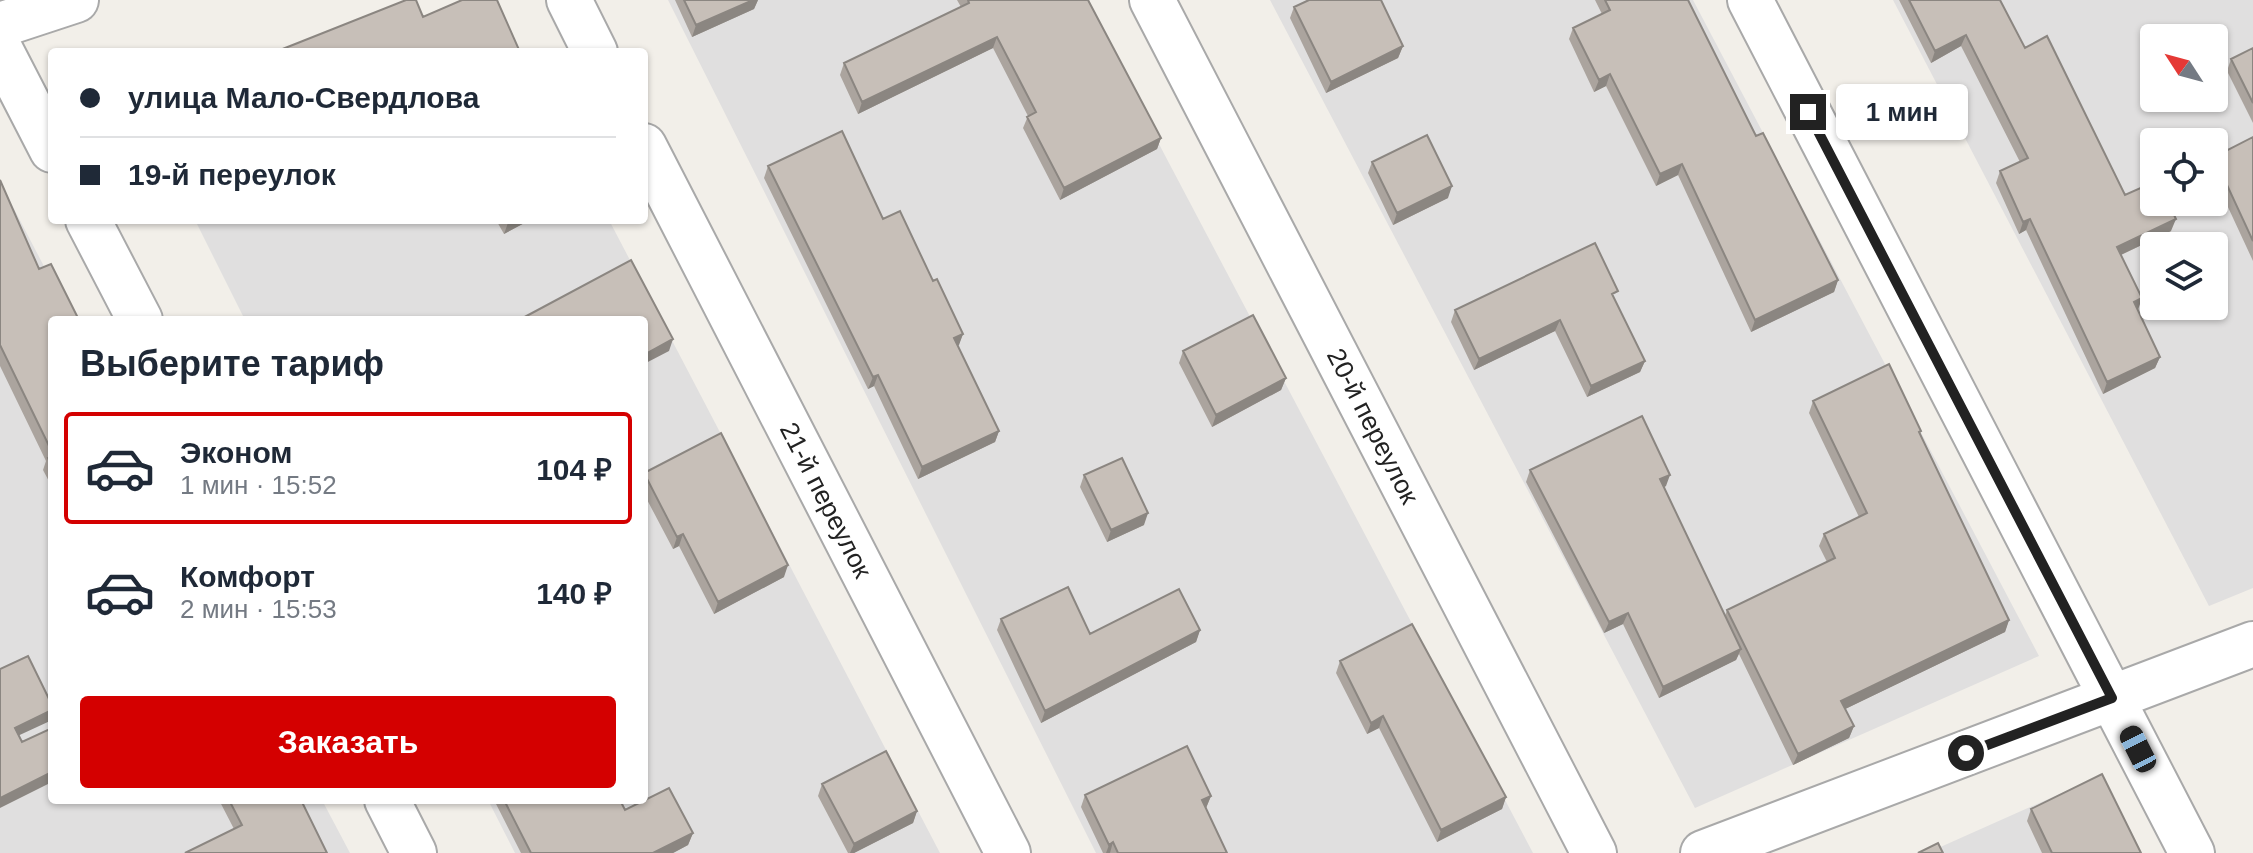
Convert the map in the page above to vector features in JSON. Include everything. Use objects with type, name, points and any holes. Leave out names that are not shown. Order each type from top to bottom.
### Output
[{"type":"street","points":[[0,25],[76,0]]},
{"type":"street","points":[[569,0],[593,48]]},
{"type":"street","name":"20-й переулок","points":[[1152,0],[1594,853]]},
{"type":"street","points":[[1750,0],[2192,853]]},
{"type":"street","points":[[0,49],[48,142]]},
{"type":"street","name":"21-й переулок","points":[[648,154],[1008,853]]},
{"type":"street","points":[[90,224],[138,316]]},
{"type":"street","points":[[1703,853],[2253,644]]},
{"type":"street","points":[[389,804],[414,853]]},
{"type":"shaded area","points":[[668,0],[1083,0],[1533,853],[1096,853]]},
{"type":"shaded area","points":[[1270,0],[1693,0],[2039,656],[1695,808]]},
{"type":"shaded area","points":[[1893,0],[2253,0],[2253,588],[2209,606]]},
{"type":"shaded area","points":[[0,182],[70,316],[48,316],[48,804],[324,804],[350,853],[0,853]]},
{"type":"shaded area","points":[[197,224],[611,224],[940,853],[515,853],[490,804],[648,804],[648,316],[243,316]]},
{"type":"shaded area","points":[[2102,775],[2142,853],[1927,853]]},
{"type":"building","points":[[406,0],[416,0],[423,17],[462,0],[497,0],[518,48],[285,48]]},
{"type":"building","points":[[684,0],[753,0],[696,25]]},
{"type":"building","points":[[968,0],[1088,0],[1161,138],[1064,188],[1027,117],[1036,112],[997,37],[862,102],[844,63],[969,3]]},
{"type":"building","points":[[1309,0],[1381,0],[1403,46],[1331,82],[1294,7]]},
{"type":"building","points":[[1605,0],[1688,0],[1756,136],[1763,133],[1838,280],[1755,320],[1682,164],[1660,174],[1610,74],[1599,80],[1573,28],[1610,10]]},
{"type":"building","points":[[1909,0],[2000,0],[2025,48],[2047,36],[2125,195],[2140,188],[2140,216],[2175,216],[2176,219],[2149,232],[2140,232],[2140,236],[2117,247],[2140,294],[2140,299],[2134,302],[2140,320],[2160,357],[2107,382],[2030,219],[2023,222],[2000,171],[2028,158],[1966,35],[1935,51]]},
{"type":"building","points":[[2253,48],[2253,103],[2231,59]]},
{"type":"building","points":[[842,131],[883,219],[900,211],[933,281],[937,279],[963,334],[954,338],[999,431],[922,467],[878,375],[873,377],[768,166]]},
{"type":"building","points":[[1427,135],[1452,186],[1397,213],[1372,162]]},
{"type":"building","points":[[2253,137],[2253,241],[2228,187],[2228,150]]},
{"type":"building","points":[[0,180],[39,269],[51,264],[77,316],[48,316],[48,444],[0,345]]},
{"type":"building","points":[[1595,243],[1618,291],[1612,294],[1645,361],[1591,386],[1560,320],[1479,359],[1455,310]]},
{"type":"building","points":[[631,260],[673,339],[648,353],[648,316],[526,316]]},
{"type":"building","points":[[1253,315],[1286,378],[1216,415],[1183,351]]},
{"type":"building","points":[[1889,364],[2009,620],[1841,701],[1854,726],[1798,754],[1727,610],[1835,558],[1824,534],[1867,513],[1813,401]]},
{"type":"building","points":[[1642,416],[1670,475],[1660,479],[1741,649],[1663,687],[1628,613],[1609,622],[1530,470]]},
{"type":"building","points":[[721,433],[788,565],[718,602],[683,534],[677,537],[648,481],[648,471]]},
{"type":"building","points":[[1122,458],[1148,513],[1111,530],[1084,475]]},
{"type":"building","points":[[1068,587],[1090,634],[1179,589],[1200,630],[1045,711],[1001,619]]},
{"type":"building","points":[[1412,624],[1506,797],[1441,830],[1383,716],[1371,723],[1340,661]]},
{"type":"building","points":[[28,656],[48,697],[48,712],[15,728],[22,742],[48,730],[48,774],[0,798],[0,669]]},
{"type":"building","points":[[1187,746],[1211,796],[1202,800],[1227,853],[1118,853],[1113,842],[1109,845],[1085,795]]},
{"type":"building","points":[[886,751],[917,811],[854,844],[822,784]]},
{"type":"building","points":[[2102,774],[2141,853],[2052,853],[2031,809]]},
{"type":"building","points":[[669,788],[693,833],[653,853],[531,853],[506,804],[622,804],[625,810],[637,804],[648,804],[648,798]]},
{"type":"building","points":[[231,804],[303,804],[327,853],[185,853],[242,825]]},
{"type":"building","points":[[1938,843],[1943,853],[1918,853]]},
{"type":"route","points":[[1808,112],[2112,698],[1966,753]]}]
